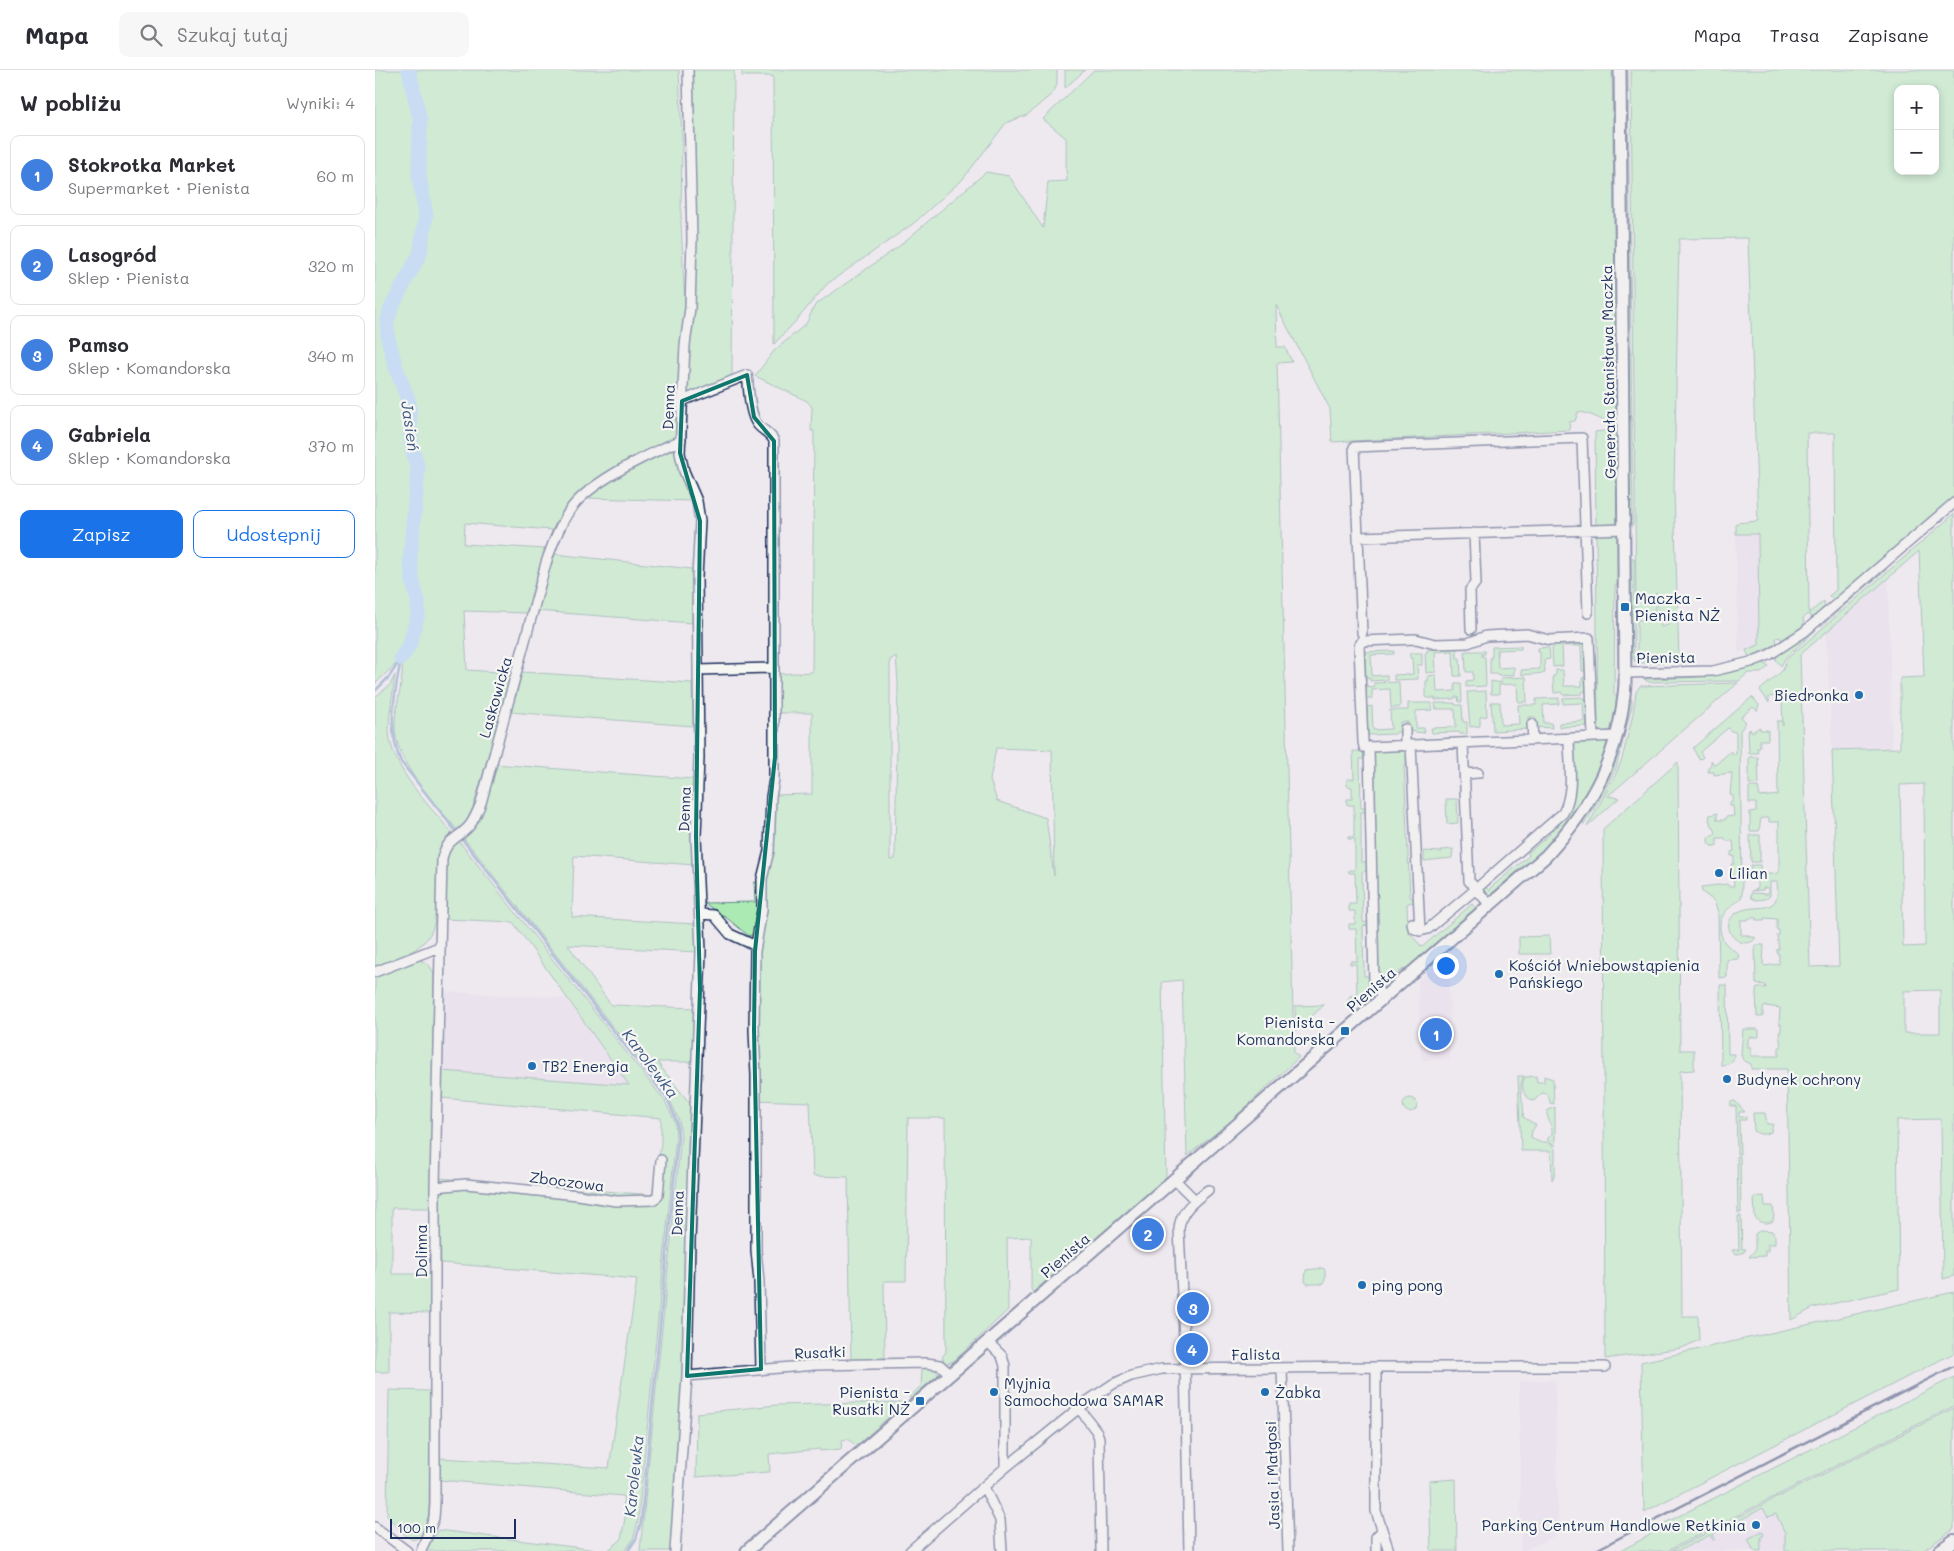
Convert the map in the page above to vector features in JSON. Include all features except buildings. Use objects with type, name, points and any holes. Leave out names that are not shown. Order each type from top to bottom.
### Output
[{"type":"main road","points":[[1940,1551],[1954,1541]]},
{"type":"street","name":"Denna","points":[[675,1551],[687,1376],[695,1107],[700,1013],[701,914],[697,836],[699,758],[697,577],[700,521],[697,501],[684,471],[681,453],[685,345],[690,308],[691,240],[688,70]]},
{"type":"street","name":"Generała Stanisława Maczka","points":[[1620,70],[1626,673]]},
{"type":"street","points":[[682,401],[747,375],[753,417],[757,424],[769,433],[774,441],[774,772],[769,851],[762,879],[762,910],[756,946],[754,1030],[756,1075],[756,1250],[759,1281],[761,1368]]},
{"type":"street","points":[[1362,633],[1354,447],[1582,438],[1588,613]]},
{"type":"street","name":"Laskowicka","points":[[439,947],[444,849],[465,830],[476,815],[481,802],[545,563],[554,542],[570,510],[584,493],[629,466],[681,440]]},
{"type":"street","name":"Pienista","points":[[747,1551],[1545,856],[1575,823],[1599,784],[1617,736],[1623,710],[1626,673],[1713,671],[1751,662],[1769,654],[1803,632],[1954,503]]},
{"type":"street","points":[[1358,537],[1625,528]]},
{"type":"street","points":[[1471,629],[1470,590],[1476,582],[1474,534]]},
{"type":"street","points":[[1593,738],[1589,638],[1549,640],[1527,634],[1486,636],[1468,643],[1435,644],[1416,639],[1362,641],[1359,646],[1364,747],[1593,738],[1617,736]]},
{"type":"street","points":[[698,670],[774,668]]},
{"type":"street","points":[[1532,724],[1533,740]]},
{"type":"street","points":[[1405,729],[1408,745],[1420,931]]},
{"type":"street","points":[[1412,923],[1413,928],[1420,931],[1427,929],[1563,813],[1570,789],[1569,738]]},
{"type":"street","points":[[1463,743],[1469,878],[1471,884],[1490,905]]},
{"type":"street","points":[[1369,747],[1374,984],[1383,998]]},
{"type":"street","points":[[1465,774],[1478,773]]},
{"type":"street","points":[[701,914],[714,915],[730,934],[756,946]]},
{"type":"street","points":[[375,972],[439,947]]},
{"type":"street","name":"Dolinna","points":[[421,1551],[431,1530],[435,1511],[435,1187],[439,947]]},
{"type":"street","name":"Zboczowa","points":[[435,1187],[465,1184],[578,1195],[616,1201],[654,1200],[658,1195],[661,1160]]},
{"type":"street","points":[[1174,1179],[1195,1200]]},
{"type":"street","points":[[1189,1551],[1185,1369],[1179,1229],[1183,1213],[1208,1190]]},
{"type":"street","points":[[988,1342],[1002,1356],[1005,1366],[1005,1468]]},
{"type":"street","name":"Rusałki","points":[[687,1376],[761,1368],[934,1363],[940,1365],[950,1374]]},
{"type":"street","points":[[1376,1367],[1376,1505],[1389,1551]]},
{"type":"street","name":"Falista","points":[[910,1551],[1005,1468],[1079,1408],[1113,1384],[1131,1376],[1162,1369],[1605,1367]]},
{"type":"street","name":"Jasia i Małgosi","points":[[1283,1368],[1288,1551]]},
{"type":"street","points":[[1079,1408],[1097,1432],[1099,1438],[1101,1551]]},
{"type":"street","points":[[984,1487],[1000,1520],[1002,1551]]},
{"type":"street","points":[[375,1527],[407,1551]]},
{"type":"street","points":[[1376,1551],[1375,1537],[1382,1531]]},
{"type":"highlighted area","points":[[747,375],[754,417],[774,441],[775,757],[755,951],[754,1030],[761,1369],[687,1376],[700,989],[696,836],[700,521],[680,453],[682,401]]},
{"type":"shaded area","points":[[1758,533],[1759,646],[1738,653],[1736,534]]},
{"type":"shaded area","points":[[1888,577],[1892,748],[1832,750],[1826,632]]},
{"type":"shaded area","points":[[1443,957],[1449,963],[1450,1059],[1421,1060],[1418,981]]},
{"type":"shaded area","points":[[445,992],[565,998],[630,1085],[441,1071]]},
{"type":"shaded area","points":[[1555,1380],[1558,1534],[1521,1551],[1519,1381]]},
{"type":"shaded area","name":"Parking Centrum Handlowe Retkinia","points":[[1771,1501],[1785,1533],[1786,1551],[1672,1551]]},
{"type":"green space","points":[[375,70],[679,70],[682,137],[681,221],[685,307],[681,343],[677,453],[693,501],[585,498],[564,531],[465,523],[464,544],[545,549],[526,613],[464,611],[467,670],[512,673],[474,805],[468,819],[458,831],[427,795],[408,768],[396,739],[395,724],[402,674],[401,659],[375,684]]},
{"type":"green space","points":[[693,70],[734,70],[732,375],[689,394],[686,391],[695,288]]},
{"type":"green space","points":[[742,70],[1057,70],[1057,85],[1053,93],[1027,115],[1006,123],[963,179],[914,223],[827,284],[774,344],[773,76],[742,76]]},
{"type":"green space","points":[[1065,70],[1085,70],[1065,88]]},
{"type":"green space","points":[[1094,70],[1612,70],[1617,418],[1611,422],[1578,412],[1575,421],[1569,422],[1570,430],[1332,442],[1330,409],[1276,305],[1277,347],[1285,347],[1292,362],[1277,363],[1294,1053],[1299,1057],[1230,1122],[1187,1156],[1182,980],[1162,982],[1166,1178],[1033,1292],[1031,1290],[1031,1237],[1007,1238],[1008,1310],[954,1361],[945,1364],[942,1357],[946,1352],[945,1118],[908,1118],[906,1281],[884,1281],[885,1358],[851,1360],[848,1177],[813,1176],[810,1102],[753,1100],[752,957],[759,956],[761,942],[753,934],[749,936],[704,903],[755,902],[754,882],[764,884],[774,852],[775,795],[812,794],[812,713],[776,713],[778,674],[812,672],[814,431],[811,431],[812,407],[807,401],[755,376],[774,351],[806,324],[815,305],[898,247],[986,172],[1009,176],[1043,228],[1048,182],[1067,181],[1066,138],[1043,119]],"holes":[[[896,656],[898,683],[895,859],[890,860],[890,660]],[[996,748],[1052,750],[1054,876],[1046,818],[997,801],[990,780]]]},
{"type":"green space","points":[[1625,70],[1628,70],[1633,525],[1630,525]]},
{"type":"green space","points":[[1631,70],[1954,70],[1954,498],[1838,598],[1833,599],[1829,596],[1836,590],[1835,433],[1807,433],[1809,613],[1824,601],[1825,607],[1812,618],[1809,614],[1803,618],[1804,625],[1782,641],[1780,637],[1776,638],[1777,644],[1749,657],[1746,650],[1759,645],[1758,534],[1736,534],[1736,523],[1758,521],[1748,238],[1679,239],[1674,490],[1679,662],[1640,663],[1637,653],[1637,620],[1655,619],[1659,621],[1660,619],[1661,627],[1668,625],[1668,619],[1673,617],[1667,617],[1667,612],[1665,612],[1665,617],[1661,617],[1661,612],[1658,612],[1657,593],[1655,594],[1655,612],[1653,612],[1653,617],[1649,617],[1648,612],[1646,612],[1646,617],[1636,616]]},
{"type":"green space","points":[[1618,429],[1620,585],[1615,585],[1614,695],[1619,696],[1614,728],[1606,732],[1598,730],[1595,432]]},
{"type":"green space","points":[[1954,514],[1954,1276],[1943,1279],[1941,1119],[1897,1120],[1899,1289],[1813,1308],[1791,1320],[1787,1069],[1751,1069],[1751,1064],[1743,1060],[1741,1054],[1743,1029],[1757,1029],[1759,1030],[1759,1037],[1748,1039],[1748,1047],[1751,1047],[1751,1056],[1779,1056],[1779,1047],[1781,1047],[1779,1032],[1781,1032],[1781,1024],[1779,1024],[1780,1008],[1765,1006],[1763,1017],[1757,1017],[1756,990],[1757,988],[1766,988],[1765,985],[1756,984],[1755,947],[1756,945],[1764,945],[1763,964],[1765,966],[1779,964],[1777,935],[1779,935],[1779,930],[1777,930],[1777,919],[1764,918],[1764,920],[1756,920],[1756,918],[1749,918],[1748,920],[1741,920],[1741,935],[1755,937],[1750,942],[1744,943],[1734,938],[1730,933],[1729,927],[1729,922],[1733,916],[1740,911],[1770,906],[1775,902],[1777,894],[1777,882],[1770,882],[1770,896],[1766,899],[1756,900],[1750,897],[1751,893],[1768,894],[1768,888],[1751,891],[1757,889],[1757,881],[1751,881],[1751,865],[1760,865],[1761,875],[1779,873],[1779,822],[1769,822],[1769,818],[1761,818],[1759,831],[1750,831],[1750,812],[1756,811],[1756,803],[1749,803],[1749,787],[1758,787],[1760,797],[1778,795],[1777,721],[1782,721],[1783,726],[1782,702],[1775,702],[1775,696],[1769,697],[1769,703],[1760,690],[1782,671],[1788,658]],"holes":[[[1919,551],[1924,677],[1900,678],[1900,748],[1832,750],[1839,966],[1810,967],[1800,655]],[[1924,784],[1925,946],[1903,947],[1900,785]],[[1940,990],[1940,1033],[1904,1033],[1904,991]]]},
{"type":"green space","points":[[555,554],[692,569],[692,623],[536,611]]},
{"type":"green space","points":[[1630,558],[1634,558],[1634,654],[1637,665],[1631,654]]},
{"type":"green space","points":[[1887,569],[1821,626],[1819,626],[1883,570]]},
{"type":"green space","points":[[1815,629],[1786,657],[1781,666],[1776,660],[1777,656]]},
{"type":"green space","points":[[1584,643],[1585,671],[1582,671],[1581,646],[1562,646],[1563,666],[1553,667],[1552,648],[1554,644]]},
{"type":"green space","points":[[1521,646],[1521,649],[1497,650],[1498,668],[1514,667],[1514,675],[1498,676],[1497,674],[1490,674],[1492,647]]},
{"type":"green space","points":[[1549,647],[1550,659],[1544,660],[1545,673],[1522,675],[1521,670],[1540,669],[1540,652],[1538,652],[1538,648]]},
{"type":"green space","points":[[1457,648],[1457,658],[1460,658],[1461,676],[1454,676],[1453,651],[1435,652],[1436,672],[1426,673],[1425,653],[1427,653],[1427,650]]},
{"type":"green space","points":[[1394,651],[1394,654],[1371,655],[1372,676],[1387,675],[1387,680],[1370,681],[1370,678],[1366,679],[1365,652]]},
{"type":"green space","points":[[1465,651],[1485,651],[1485,654],[1482,654],[1482,656],[1485,657],[1486,686],[1466,687],[1466,681],[1473,680],[1473,672],[1466,672]]},
{"type":"green space","points":[[1410,653],[1422,653],[1422,665],[1417,665],[1418,679],[1394,680],[1394,675],[1413,674]]},
{"type":"green space","points":[[1763,663],[1769,666],[1761,673],[1748,673],[1739,681],[1648,682],[1644,679],[1690,677],[1733,672]]},
{"type":"green space","points":[[1556,670],[1563,670],[1564,686],[1582,686],[1582,678],[1585,677],[1586,691],[1582,692],[1582,694],[1563,695],[1562,692],[1554,693],[1553,676],[1556,675]]},
{"type":"green space","points":[[522,672],[692,683],[693,726],[509,712],[516,696]]},
{"type":"green space","points":[[395,675],[389,730],[396,758],[413,786],[453,834],[442,844],[439,850],[436,912],[430,934],[413,951],[375,967],[375,697],[390,685]]},
{"type":"green space","points":[[1436,675],[1437,692],[1455,691],[1455,683],[1461,683],[1462,702],[1459,702],[1458,697],[1435,700],[1435,698],[1426,698],[1426,681],[1428,681],[1428,676]]},
{"type":"green space","points":[[1526,677],[1527,702],[1518,702],[1517,684],[1499,685],[1499,694],[1491,694],[1491,681],[1501,683],[1501,678]]},
{"type":"green space","points":[[1399,682],[1400,707],[1391,708],[1390,689],[1372,690],[1372,699],[1366,699],[1366,686],[1374,687],[1374,683]]},
{"type":"green space","points":[[1738,683],[1608,796],[1619,798],[1587,827],[1615,776],[1622,759],[1633,714],[1636,692],[1640,686]]},
{"type":"green space","points":[[1486,691],[1487,716],[1480,717],[1480,726],[1470,727],[1467,692]]},
{"type":"green space","points":[[1582,697],[1586,699],[1587,726],[1559,727],[1559,723],[1584,721],[1583,703],[1563,704],[1563,698]]},
{"type":"green space","points":[[1630,697],[1632,706],[1616,768],[1584,825],[1583,820],[1613,761],[1623,730]]},
{"type":"green space","points":[[1752,697],[1759,705],[1757,711],[1753,707],[1741,717],[1746,722],[1740,731],[1742,894],[1741,898],[1723,915],[1720,923],[1724,941],[1738,954],[1739,959],[1727,960],[1727,977],[1719,978],[1718,912],[1714,901],[1702,892],[1701,887],[1727,884],[1728,886],[1734,886],[1731,864],[1734,864],[1734,856],[1731,856],[1731,852],[1734,851],[1733,841],[1717,838],[1717,846],[1711,846],[1708,842],[1708,837],[1716,832],[1709,820],[1710,815],[1717,813],[1717,820],[1725,820],[1726,817],[1734,816],[1733,806],[1730,806],[1730,802],[1733,802],[1733,796],[1730,795],[1732,773],[1714,775],[1714,772],[1708,772],[1708,767],[1711,765],[1711,760],[1715,765],[1731,751],[1732,754],[1736,754],[1736,732],[1728,728],[1700,752],[1703,757],[1701,759],[1698,758],[1693,748]]},
{"type":"green space","points":[[1559,698],[1559,704],[1543,705],[1544,723],[1551,723],[1552,728],[1535,727],[1535,717],[1528,717],[1528,729],[1493,731],[1491,702],[1500,702],[1501,725],[1519,724],[1518,705],[1536,705],[1536,699]]},
{"type":"green space","points":[[1408,703],[1432,703],[1432,710],[1416,711],[1416,728],[1424,728],[1424,733],[1408,731],[1408,722],[1400,722],[1401,732],[1368,735],[1367,707],[1372,706],[1373,730],[1391,729],[1390,710],[1408,710]]},
{"type":"green space","points":[[1435,703],[1462,705],[1463,722],[1467,722],[1467,734],[1460,734],[1459,732],[1432,733],[1431,728],[1456,727],[1455,709],[1436,709]]},
{"type":"green space","points":[[1760,727],[1760,730],[1768,730],[1768,740],[1760,740],[1760,748],[1757,748],[1758,753],[1749,753],[1748,731],[1750,729],[1752,732]]},
{"type":"green space","points":[[1605,741],[1608,744],[1601,768],[1587,794],[1563,830],[1521,872],[1519,870],[1490,895],[1485,894],[1484,885],[1490,891],[1490,888],[1529,856],[1528,853],[1550,834],[1548,831],[1555,825],[1557,827],[1568,812],[1575,744],[1577,742]]},
{"type":"green space","points":[[1403,749],[1408,753],[1409,764],[1404,765],[1410,897],[1415,900],[1415,904],[1411,902],[1407,904],[1408,931],[1422,947],[1472,904],[1477,909],[1414,964],[1402,970],[1382,987],[1378,983],[1373,752]]},
{"type":"green space","points":[[1353,751],[1365,752],[1365,759],[1360,759],[1361,808],[1367,808],[1367,812],[1361,812],[1361,862],[1367,862],[1368,871],[1362,872],[1363,922],[1369,923],[1369,925],[1363,926],[1364,976],[1370,976],[1369,985],[1372,996],[1354,1010],[1347,1002],[1350,996],[1357,995],[1356,964],[1350,964],[1350,961],[1357,961],[1356,929],[1349,929],[1349,924],[1355,924],[1355,911],[1349,911],[1349,904],[1356,904],[1355,873],[1349,873],[1349,870],[1355,870],[1355,839],[1348,839],[1348,837],[1354,837],[1354,805],[1347,805],[1347,799],[1352,799],[1352,787],[1347,786],[1347,779],[1354,779]]},
{"type":"green space","points":[[1749,757],[1758,757],[1759,784],[1749,784]]},
{"type":"green space","points":[[1678,762],[1680,1050],[1694,1050],[1694,1070],[1680,1071],[1682,1316],[1698,1316],[1699,1340],[1682,1348],[1605,1359],[1603,829]]},
{"type":"green space","points":[[494,764],[693,779],[694,865],[574,856],[572,917],[696,924],[697,952],[568,945],[611,1005],[696,1008],[693,1062],[657,1062],[692,1106],[682,1374],[671,1551],[640,1551],[681,1136],[679,1120],[669,1098],[462,836]]},
{"type":"green space","points":[[1446,799],[1457,799],[1458,823],[1447,824]]},
{"type":"green space","points":[[1750,835],[1760,835],[1760,862],[1751,862]]},
{"type":"green space","points":[[458,840],[665,1101],[675,1122],[676,1137],[638,1521],[633,1540],[625,1551],[607,1551],[621,1540],[625,1518],[623,1496],[439,1480],[439,1458],[609,1468],[637,1279],[441,1263],[439,1178],[654,1195],[661,1143],[661,1118],[441,1098],[441,1071],[629,1085],[513,922],[445,919],[446,854]]},
{"type":"green space","points":[[1453,849],[1452,858],[1424,861],[1424,851],[1442,852],[1442,850]]},
{"type":"green space","points":[[1549,936],[1550,954],[1519,954],[1519,937]]},
{"type":"green space","points":[[417,960],[428,964],[434,974],[431,1208],[392,1208],[392,1274],[431,1274],[431,1313],[389,1312],[389,1372],[375,1372],[375,977],[403,964]]},
{"type":"green space","points":[[1720,985],[1727,985],[1728,1054],[1734,1054],[1731,1062],[1721,1065]]},
{"type":"green space","points":[[1324,1005],[1296,1031],[1295,1006]]},
{"type":"green space","points":[[1518,1076],[1524,1076],[1521,1086],[1523,1117],[1536,1125],[1532,1131],[1531,1138],[1539,1142],[1548,1142],[1555,1149],[1555,1173],[1552,1180],[1551,1151],[1521,1151]]},
{"type":"green space","points":[[1536,1076],[1537,1082],[1544,1082],[1544,1076],[1553,1079],[1554,1104],[1550,1103],[1549,1097],[1546,1094],[1542,1093],[1534,1101],[1527,1097],[1523,1091],[1525,1077]]},
{"type":"green space","points":[[1407,1098],[1413,1098],[1417,1105],[1413,1112],[1407,1112],[1403,1108],[1403,1102]]},
{"type":"green space","points":[[1735,1101],[1745,1112],[1739,1112],[1739,1117],[1746,1117],[1746,1120],[1739,1120],[1740,1154],[1737,1154],[1736,1106],[1730,1106],[1731,1102]]},
{"type":"green space","points":[[1555,1107],[1555,1147],[1547,1139],[1552,1134],[1552,1130],[1547,1111]]},
{"type":"green space","points":[[1753,1113],[1765,1113],[1767,1124],[1773,1124],[1771,1132],[1762,1134],[1754,1131]]},
{"type":"green space","points":[[1737,1156],[1740,1156],[1741,1213],[1738,1213]]},
{"type":"green space","points":[[1764,1196],[1765,1206],[1773,1206],[1773,1221],[1768,1223],[1761,1222],[1755,1218],[1754,1197]]},
{"type":"green space","points":[[1738,1216],[1741,1216],[1742,1249],[1746,1249],[1744,1252],[1735,1255],[1732,1250],[1739,1250]]},
{"type":"green space","points":[[1761,1230],[1772,1231],[1775,1236],[1775,1244],[1768,1244],[1768,1251],[1765,1251],[1765,1256],[1749,1257],[1755,1250],[1755,1234]]},
{"type":"green space","points":[[1323,1268],[1325,1270],[1325,1280],[1323,1284],[1307,1284],[1305,1281],[1306,1270]]},
{"type":"green space","points":[[1954,1292],[1954,1353],[1644,1512],[1641,1362]]},
{"type":"green space","points":[[927,1366],[927,1368],[936,1369],[938,1375],[910,1399],[909,1397],[921,1386],[922,1368],[909,1367]]},
{"type":"green space","points":[[1954,1377],[1954,1406],[1667,1551],[1620,1551],[1650,1535],[1649,1531]]},
{"type":"green space","points":[[389,1390],[430,1391],[429,1510],[424,1532],[413,1540],[406,1536],[387,1516]]},
{"type":"green space","points":[[903,1402],[904,1404],[896,1408],[897,1410],[856,1446],[848,1439],[842,1440],[841,1449],[769,1454],[770,1472],[696,1477],[697,1413],[777,1405]]},
{"type":"green space","points":[[1954,1408],[1954,1529],[1922,1551],[1785,1551],[1785,1533],[1776,1514],[1768,1517],[1763,1508],[1713,1534],[1715,1539],[1713,1540],[1710,1535],[1678,1551],[1671,1551]]},
{"type":"green space","points":[[1456,1479],[1457,1551],[1431,1551],[1429,1481]]},
{"type":"green space","points":[[438,1530],[605,1551],[426,1551]]},
{"type":"green space","points":[[1762,1531],[1764,1535],[1761,1537],[1761,1551],[1754,1551],[1748,1539]]},
{"type":"waterway","name":"Jasień","points":[[401,658],[410,644],[418,614],[418,601],[413,583],[410,559],[418,470],[411,443],[409,402],[396,368],[388,338],[387,322],[392,306],[420,254],[426,215],[419,176],[420,120],[409,70]]},
{"type":"waterway","name":"Karolewka","points":[[401,658],[393,711],[396,749],[401,762],[668,1100],[677,1122],[678,1138],[641,1522],[636,1539],[628,1551]]},
{"type":"waterway","name":"Jasień","points":[[375,691],[389,677],[400,660]]},
{"type":"railway","points":[[1594,1551],[1954,1366]]},
{"type":"place","name":"Maczka - Pienista NŻ","points":[[1625,607]]},
{"type":"place","name":"Biedronka","points":[[1859,695]]},
{"type":"place","name":"Lilian","points":[[1719,873]]},
{"type":"place","name":"Kościół Wniebowstąpienia Pańskiego","points":[[1499,974]]},
{"type":"place","name":"Pienista - Komandorska","points":[[1345,1031]]},
{"type":"place","name":"Stokrotka Market","points":[[1436,1034]]},
{"type":"place","name":"TB2 Energia","points":[[532,1066]]},
{"type":"place","name":"Budynek ochrony","points":[[1727,1079]]},
{"type":"place","name":"Lasogród","points":[[1148,1234]]},
{"type":"place","name":"ping pong","points":[[1362,1285]]},
{"type":"place","name":"Pamso","points":[[1193,1308]]},
{"type":"place","name":"Gabriela","points":[[1192,1349]]},
{"type":"place","name":"Myjnia Samochodowa SAMAR","points":[[994,1392]]},
{"type":"place","name":"Żabka","points":[[1265,1392]]},
{"type":"place","name":"Pienista - Rusałki NŻ","points":[[920,1401]]},
{"type":"place","name":"Parking Centrum Handlowe Retkinia","points":[[1756,1525]]}]
